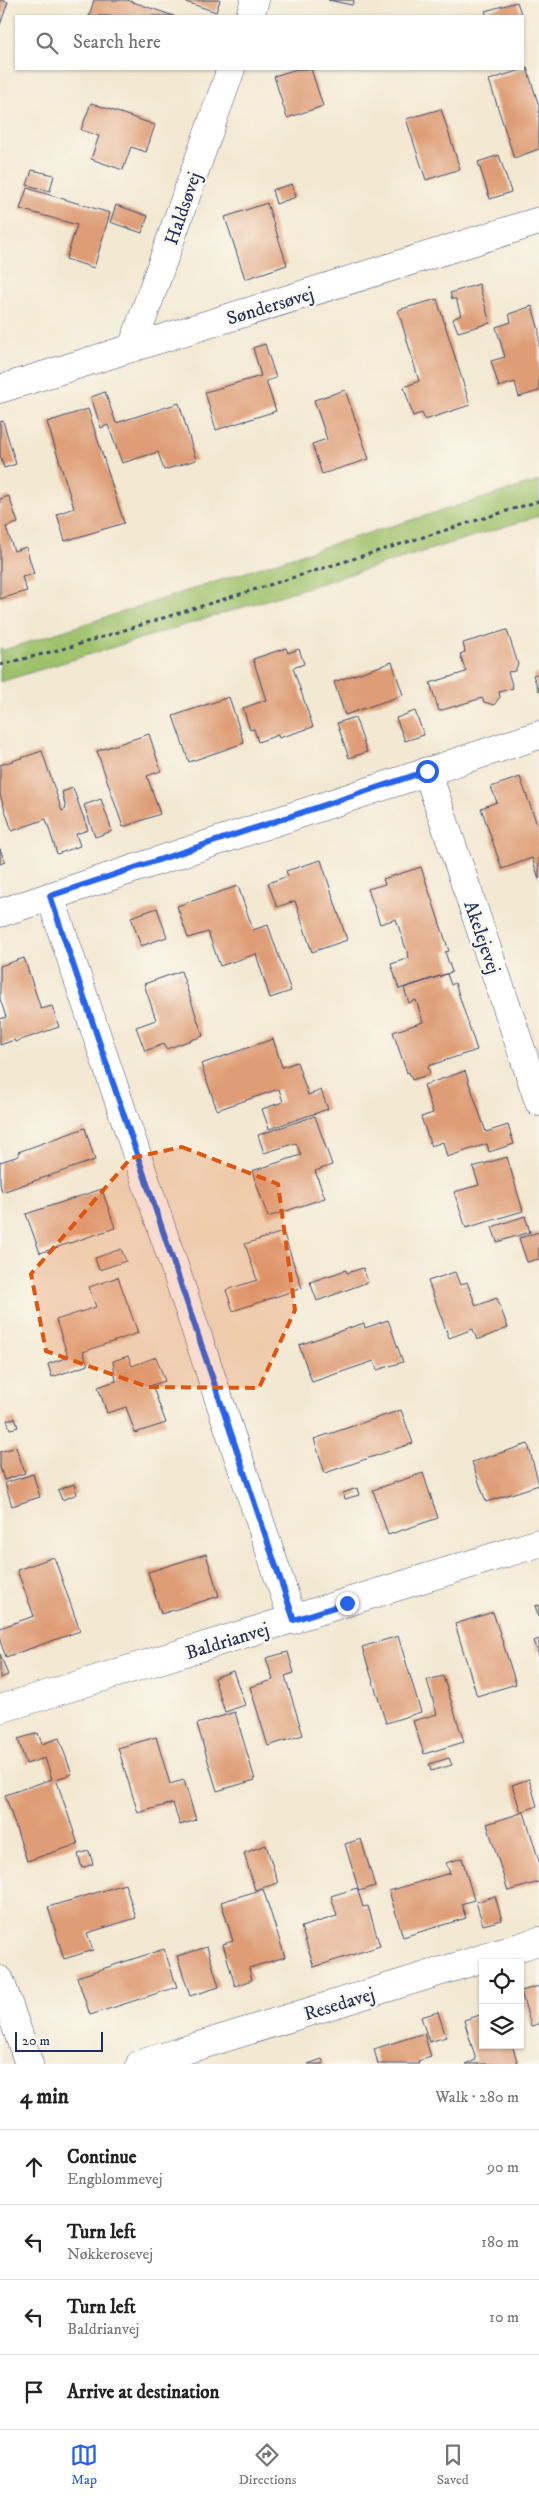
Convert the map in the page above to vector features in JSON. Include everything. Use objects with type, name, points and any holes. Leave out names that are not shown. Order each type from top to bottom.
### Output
[{"type":"street","points":[[250,15],[256,0]]},
{"type":"street","name":"Haldsøvej","points":[[132,348],[231,70]]},
{"type":"street","name":"Søndersøvej","points":[[0,389],[539,221]]},
{"type":"street","points":[[0,913],[539,735]]},
{"type":"street","name":"Akelejevej","points":[[427,771],[539,1102]]},
{"type":"street","points":[[50,896],[294,1620]]},
{"type":"street","name":"Baldrianvej","points":[[0,1709],[539,1543]]},
{"type":"street","name":"Resedavej","points":[[140,2064],[539,1941]]},
{"type":"street","points":[[0,1980],[29,2064]]},
{"type":"path","points":[[0,665],[70,647],[539,501]]},
{"type":"highlighted area","points":[[182,1147],[278,1184],[295,1310],[259,1388],[148,1387],[46,1351],[31,1274],[131,1158]]},
{"type":"green space","points":[[539,481],[539,516],[0,682],[0,648],[4,650],[333,544]]},
{"type":"building","points":[[0,0],[8,2],[0,25]]},
{"type":"building","points":[[94,0],[127,0],[171,15],[89,15]]},
{"type":"building","points":[[187,0],[220,0],[216,12],[186,2]]},
{"type":"building","points":[[328,0],[354,0],[352,5]]},
{"type":"building","points":[[517,2],[522,15],[487,15],[485,11]]},
{"type":"building","points":[[527,68],[539,106],[539,149],[514,158],[489,80]]},
{"type":"building","points":[[294,70],[311,70],[323,106],[287,118],[274,76]]},
{"type":"building","points":[[91,103],[155,125],[146,152],[131,147],[123,170],[91,159],[99,136],[81,130]]},
{"type":"building","points":[[441,109],[460,169],[426,180],[406,119]]},
{"type":"building","points":[[499,155],[511,192],[490,199],[478,162]]},
{"type":"building","points":[[32,170],[54,175],[50,191],[27,185]]},
{"type":"building","points":[[292,184],[296,197],[276,204],[272,190]]},
{"type":"building","points":[[27,188],[110,213],[94,268],[66,259],[77,225],[20,209]]},
{"type":"building","points":[[267,203],[287,265],[245,279],[225,217]]},
{"type":"building","points":[[116,205],[148,216],[142,233],[110,222]]},
{"type":"building","points":[[479,284],[490,323],[458,332],[453,319],[461,315],[456,299],[452,299],[450,293]]},
{"type":"building","points":[[437,299],[470,405],[425,420],[422,413],[413,416],[404,387],[419,381],[398,310]]},
{"type":"building","points":[[532,306],[539,330],[539,391],[519,397],[515,382],[499,387],[491,361],[505,357],[496,327],[511,322],[509,314]]},
{"type":"building","points":[[265,344],[276,378],[266,381],[276,411],[216,430],[205,392],[261,376],[253,348]]},
{"type":"building","points":[[345,390],[369,459],[322,474],[312,444],[327,439],[314,400]]},
{"type":"building","points":[[105,392],[116,423],[179,403],[196,460],[164,470],[158,452],[122,463],[108,425],[101,428],[91,397]]},
{"type":"building","points":[[88,409],[124,523],[65,541],[57,514],[74,508],[47,422]]},
{"type":"building","points":[[3,421],[16,464],[4,468],[0,455],[0,422]]},
{"type":"building","points":[[9,496],[18,523],[6,527],[14,551],[26,547],[34,574],[22,577],[27,591],[0,599],[0,499]]},
{"type":"building","points":[[507,630],[518,664],[515,671],[508,672],[513,688],[499,692],[500,697],[494,705],[484,702],[482,698],[439,711],[430,683],[466,672],[460,654],[465,652],[463,643]]},
{"type":"building","points":[[286,648],[288,653],[299,649],[304,664],[293,668],[313,727],[279,738],[278,735],[258,742],[254,729],[250,730],[243,708],[266,700],[253,659]]},
{"type":"building","points":[[392,662],[403,695],[345,715],[334,682]]},
{"type":"building","points":[[539,673],[539,691],[533,675]]},
{"type":"building","points":[[229,697],[244,743],[189,762],[173,716]]},
{"type":"building","points":[[415,711],[424,735],[405,741],[396,718]]},
{"type":"building","points":[[355,717],[367,752],[349,758],[337,723]]},
{"type":"building","points":[[149,734],[161,771],[147,776],[160,814],[123,827],[97,751]]},
{"type":"building","points":[[42,751],[62,811],[66,809],[62,792],[73,788],[88,830],[76,834],[80,846],[57,854],[46,819],[12,831],[0,795],[0,765]]},
{"type":"building","points":[[520,777],[539,830],[539,879],[532,858],[502,869],[481,808],[497,802],[491,787]]},
{"type":"building","points":[[101,799],[112,831],[95,837],[84,805]]},
{"type":"building","points":[[0,849],[5,862],[0,864]]},
{"type":"building","points":[[321,860],[347,940],[312,952],[295,901],[277,907],[268,883],[288,876],[286,871]]},
{"type":"building","points":[[421,867],[449,951],[445,952],[452,972],[399,989],[391,964],[409,958],[396,919],[380,924],[368,889],[385,884],[383,879]]},
{"type":"building","points":[[238,886],[253,930],[268,925],[291,991],[270,998],[256,954],[220,966],[208,932],[188,938],[177,906]]},
{"type":"building","points":[[157,908],[167,937],[141,946],[131,917]]},
{"type":"building","points":[[24,958],[41,1009],[52,1006],[59,1027],[15,1042],[14,1040],[0,1045],[0,1019],[6,1017],[0,999],[0,966]]},
{"type":"building","points":[[181,971],[203,1036],[166,1049],[164,1044],[145,1051],[136,1027],[156,1020],[144,984]]},
{"type":"building","points":[[447,974],[451,985],[455,983],[477,1050],[428,1066],[430,1074],[412,1080],[409,1072],[407,1073],[393,1032],[423,1022],[416,1000],[409,1003],[404,988]]},
{"type":"building","points":[[273,1039],[282,1067],[297,1062],[308,1095],[321,1090],[328,1109],[269,1129],[262,1109],[283,1102],[279,1089],[217,1110],[201,1064]]},
{"type":"building","points":[[465,1071],[486,1132],[508,1125],[514,1144],[489,1152],[487,1144],[447,1157],[443,1142],[431,1146],[421,1117],[433,1113],[424,1085]]},
{"type":"building","points":[[315,1116],[332,1165],[315,1171],[325,1198],[268,1217],[252,1171],[301,1155],[296,1143],[264,1153],[258,1135]]},
{"type":"building","points":[[85,1128],[95,1160],[2,1192],[0,1162],[19,1156],[18,1152]]},
{"type":"building","points":[[507,1157],[523,1211],[466,1228],[454,1192],[479,1185],[473,1167]]},
{"type":"building","points":[[102,1189],[115,1228],[40,1253],[26,1214]]},
{"type":"building","points":[[525,1216],[530,1232],[497,1242],[492,1227]]},
{"type":"building","points":[[283,1232],[302,1288],[233,1311],[226,1290],[257,1280],[245,1244]]},
{"type":"building","points":[[539,1232],[539,1259],[527,1262],[519,1238]]},
{"type":"building","points":[[121,1249],[126,1261],[99,1270],[95,1258]]},
{"type":"building","points":[[363,1268],[368,1282],[317,1301],[310,1282],[346,1270],[347,1273]]},
{"type":"building","points":[[455,1272],[460,1285],[467,1282],[476,1306],[497,1298],[508,1328],[477,1340],[473,1329],[449,1338],[428,1281]]},
{"type":"building","points":[[118,1277],[138,1333],[83,1352],[88,1365],[52,1377],[48,1364],[68,1357],[56,1320],[96,1307],[89,1287]]},
{"type":"building","points":[[388,1320],[403,1362],[377,1370],[374,1361],[312,1382],[299,1345],[364,1323],[365,1328]]},
{"type":"building","points":[[128,1356],[132,1366],[156,1357],[165,1381],[152,1385],[166,1423],[135,1433],[126,1407],[107,1413],[98,1387],[116,1381],[113,1361]]},
{"type":"building","points":[[401,1410],[413,1443],[325,1473],[314,1439]]},
{"type":"building","points":[[15,1418],[18,1427],[10,1429],[7,1420]]},
{"type":"building","points":[[528,1444],[539,1485],[486,1502],[472,1462]]},
{"type":"building","points":[[16,1447],[25,1473],[4,1480],[0,1467],[0,1452]]},
{"type":"building","points":[[423,1473],[438,1518],[388,1535],[373,1490]]},
{"type":"building","points":[[33,1474],[40,1497],[12,1506],[5,1483]]},
{"type":"building","points":[[74,1484],[77,1494],[62,1500],[58,1490]]},
{"type":"building","points":[[357,1488],[359,1495],[345,1499],[343,1493]]},
{"type":"building","points":[[206,1554],[219,1596],[161,1614],[148,1572]]},
{"type":"building","points":[[54,1557],[80,1631],[6,1657],[0,1641],[0,1628],[34,1616],[17,1570]]},
{"type":"building","points":[[539,1605],[539,1617],[535,1606]]},
{"type":"building","points":[[493,1612],[516,1684],[477,1696],[455,1624]]},
{"type":"building","points":[[398,1636],[421,1712],[386,1723],[362,1647]]},
{"type":"building","points":[[539,1639],[539,1656],[534,1641]]},
{"type":"building","points":[[288,1652],[294,1673],[285,1676],[303,1735],[268,1746],[250,1687],[273,1680],[266,1658]]},
{"type":"building","points":[[0,1654],[8,1675],[0,1678]]},
{"type":"building","points":[[233,1671],[245,1705],[225,1712],[214,1678]]},
{"type":"building","points":[[443,1676],[464,1742],[424,1754],[413,1721],[437,1714],[427,1680]]},
{"type":"building","points":[[235,1712],[255,1780],[217,1791],[197,1724]]},
{"type":"building","points":[[38,1733],[42,1744],[59,1738],[72,1774],[56,1779],[78,1844],[27,1861],[5,1795],[52,1779],[45,1758],[26,1764],[18,1739]]},
{"type":"building","points":[[156,1737],[170,1784],[184,1780],[196,1820],[180,1825],[173,1803],[138,1813],[118,1748]]},
{"type":"building","points":[[449,1758],[452,1765],[431,1771],[429,1764]]},
{"type":"building","points":[[529,1779],[537,1806],[521,1812],[512,1785]]},
{"type":"building","points":[[524,1812],[539,1861],[539,1882],[508,1891],[487,1824]]},
{"type":"building","points":[[361,1839],[375,1886],[359,1891],[345,1844]]},
{"type":"building","points":[[266,1845],[278,1883],[255,1890],[244,1853]]},
{"type":"building","points":[[89,1851],[93,1864],[82,1868],[78,1854]]},
{"type":"building","points":[[462,1858],[474,1900],[461,1904],[466,1918],[403,1937],[389,1891],[450,1873],[446,1863]]},
{"type":"building","points":[[125,1884],[136,1918],[87,1933],[93,1950],[64,1959],[48,1907]]},
{"type":"building","points":[[357,1888],[363,1907],[368,1906],[380,1946],[314,1967],[301,1927],[337,1916],[331,1896]]},
{"type":"building","points":[[263,1889],[285,1957],[249,1968],[252,1980],[235,1986],[223,1944],[233,1941],[221,1902]]},
{"type":"building","points":[[495,1896],[502,1920],[483,1925],[476,1902]]},
{"type":"building","points":[[207,1947],[219,1987],[190,1996],[177,1956]]},
{"type":"building","points":[[164,1949],[177,1987],[90,2015],[77,1977]]},
{"type":"building","points":[[539,1986],[539,2024],[531,2026],[524,2002],[524,1990]]},
{"type":"building","points":[[438,2012],[446,2037],[429,2042],[421,2017]]},
{"type":"building","points":[[479,2015],[479,2049],[513,2049],[518,2064],[466,2064],[476,2060],[464,2020]]},
{"type":"building","points":[[424,2033],[431,2057],[418,2061],[419,2064],[378,2064],[374,2049]]},
{"type":"building","points":[[322,2059],[324,2064],[308,2064]]},
{"type":"route","points":[[347,1603],[294,1620],[50,896],[427,771]]}]
